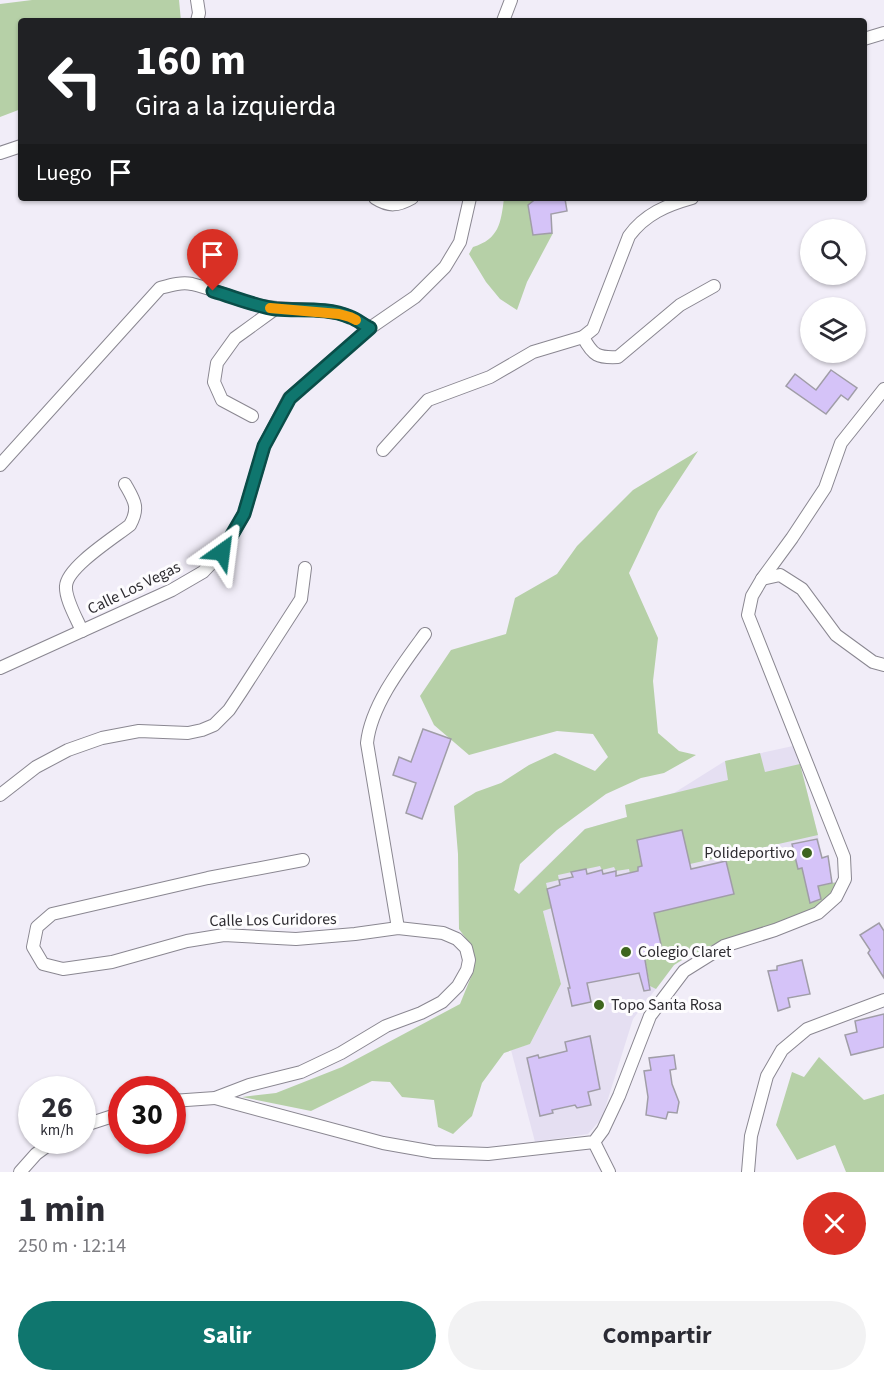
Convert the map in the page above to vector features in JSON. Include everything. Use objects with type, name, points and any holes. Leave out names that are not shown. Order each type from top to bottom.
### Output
[{"type":"street","points":[[197,0],[198,18]]},
{"type":"street","points":[[504,18],[510,0]]},
{"type":"street","points":[[867,38],[884,33]]},
{"type":"street","points":[[0,153],[18,147]]},
{"type":"street","points":[[382,201],[391,205],[407,201]]},
{"type":"street","name":"Calle Los Vegas","points":[[0,668],[172,590],[203,572],[222,552],[244,514],[264,446],[290,398],[370,328],[415,297],[445,267],[460,242],[469,201]]},
{"type":"street","points":[[383,450],[428,400],[490,377],[533,352],[583,337],[593,329],[629,236],[640,222],[659,209],[683,201]]},
{"type":"street","points":[[0,465],[160,288],[175,283],[191,284],[275,309],[339,314],[370,328]]},
{"type":"street","points":[[583,337],[589,349],[597,356],[618,357],[680,305],[714,286]]},
{"type":"street","points":[[252,416],[222,400],[214,382],[217,363],[234,338],[275,309]]},
{"type":"street","points":[[216,1098],[383,1143],[434,1152],[488,1154],[594,1142],[603,1130],[619,1096],[650,1016],[684,971],[723,946],[775,930],[818,913],[836,897],[845,879],[844,858],[748,615],[752,596],[762,579],[825,488],[841,443],[884,389]]},
{"type":"street","points":[[82,631],[69,602],[66,586],[76,566],[130,525],[135,516],[135,503],[125,484]]},
{"type":"street","points":[[0,795],[36,767],[68,750],[102,738],[139,731],[188,733],[214,725],[229,710],[301,599],[305,568]]},
{"type":"street","points":[[762,579],[780,575],[802,589],[836,635],[873,662],[884,665]]},
{"type":"street","points":[[398,928],[366,743],[371,722],[391,681],[425,633]]},
{"type":"street","name":"Calle Los Curidores","points":[[186,1100],[216,1098],[249,1086],[301,1072],[341,1053],[386,1026],[421,1013],[442,1002],[458,986],[467,970],[469,960],[466,948],[457,939],[443,933],[398,928],[296,939],[224,935],[187,941],[112,963],[63,969],[43,964],[33,947],[36,927],[52,914],[208,878],[303,860]]},
{"type":"street","points":[[748,1172],[751,1136],[767,1076],[782,1050],[807,1029],[884,1000]]},
{"type":"street","points":[[594,1142],[609,1172]]},
{"type":"street","points":[[20,1172],[36,1154]]},
{"type":"shaded area","name":"Colegio Claret","points":[[793,746],[800,764],[822,857],[828,856],[832,882],[838,882],[828,906],[717,943],[674,965],[633,1019],[602,1118],[588,1134],[535,1142],[511,1050],[530,1044],[561,984],[543,911],[518,894],[585,829],[627,817],[625,805],[674,793],[725,761]]},
{"type":"green space","points":[[32,0],[179,0],[181,18],[18,18],[18,110],[0,117],[0,4]]},
{"type":"green space","points":[[504,201],[533,201],[528,205],[533,235],[553,233],[527,282],[517,310],[500,299],[486,282],[469,254],[473,247],[482,244],[493,235],[502,215]]},
{"type":"green space","points":[[698,451],[658,512],[629,573],[658,638],[653,681],[658,733],[679,751],[696,755],[664,773],[641,778],[606,794],[557,830],[520,864],[514,890],[519,894],[585,829],[627,817],[625,805],[728,780],[725,761],[760,753],[765,772],[800,764],[818,835],[690,864],[682,830],[637,840],[642,866],[638,867],[638,877],[631,879],[629,869],[616,871],[614,867],[602,870],[600,866],[558,875],[559,880],[546,883],[552,908],[543,911],[561,984],[530,1044],[504,1053],[482,1083],[472,1116],[453,1134],[438,1127],[434,1100],[402,1097],[390,1082],[372,1081],[311,1111],[242,1097],[276,1093],[342,1067],[460,1004],[473,972],[472,947],[459,929],[458,854],[454,806],[476,792],[501,783],[529,765],[555,753],[595,771],[608,757],[593,734],[557,731],[469,755],[434,725],[420,696],[451,650],[506,634],[515,598],[557,574],[577,546],[633,490]]},
{"type":"green space","points":[[793,848],[798,869],[802,868],[810,903],[821,900],[818,886],[838,882],[828,906],[717,943],[674,965],[656,989],[650,986],[644,954],[662,949],[653,908],[667,910],[733,894],[726,861]]},
{"type":"green space","points":[[819,1057],[864,1100],[884,1094],[884,1172],[846,1172],[835,1145],[797,1160],[776,1125],[792,1072],[804,1077]]},
{"type":"building","points":[[533,201],[565,201],[567,211],[551,214],[552,233],[533,235],[528,205]]},
{"type":"building","points":[[831,370],[857,388],[848,400],[841,395],[826,414],[786,386],[795,374],[816,390]]},
{"type":"building","points":[[423,729],[451,739],[422,819],[406,813],[416,783],[393,775],[399,757],[411,762]]},
{"type":"building","points":[[682,830],[691,869],[726,861],[734,894],[654,913],[662,949],[644,954],[650,990],[644,991],[639,973],[587,983],[591,1002],[572,1006],[568,988],[570,988],[547,889],[560,885],[559,880],[573,877],[571,872],[586,869],[587,874],[602,870],[603,874],[616,871],[616,876],[638,871],[638,867],[642,866],[637,840]]},
{"type":"building","points":[[817,839],[822,858],[828,856],[832,883],[818,886],[821,899],[810,903],[802,868],[798,869],[792,844]]},
{"type":"building","points":[[879,923],[884,931],[884,978],[860,935]]},
{"type":"building","points":[[802,960],[810,994],[788,998],[790,1007],[778,1011],[768,971],[777,970],[777,966]]},
{"type":"building","points":[[884,1014],[884,1047],[851,1055],[845,1035],[857,1032],[855,1021]]},
{"type":"building","points":[[590,1036],[600,1089],[588,1092],[591,1105],[577,1108],[575,1105],[552,1110],[553,1113],[540,1116],[527,1058],[538,1055],[539,1058],[567,1051],[565,1042]]},
{"type":"building","points":[[674,1055],[676,1069],[670,1070],[672,1084],[679,1102],[677,1113],[668,1112],[666,1119],[646,1115],[648,1097],[644,1071],[651,1070],[649,1058]]},
{"type":"slow traffic","points":[[270,308],[339,314],[356,320]]},
{"type":"place","name":"Polideportivo","points":[[807,853]]},
{"type":"place","name":"Colegio Claret","points":[[626,952]]},
{"type":"place","name":"Topo Santa Rosa","points":[[599,1005]]},
{"type":"route","points":[[213,291],[275,309],[339,314],[370,328],[290,398],[264,446],[244,514],[222,552]]}]
